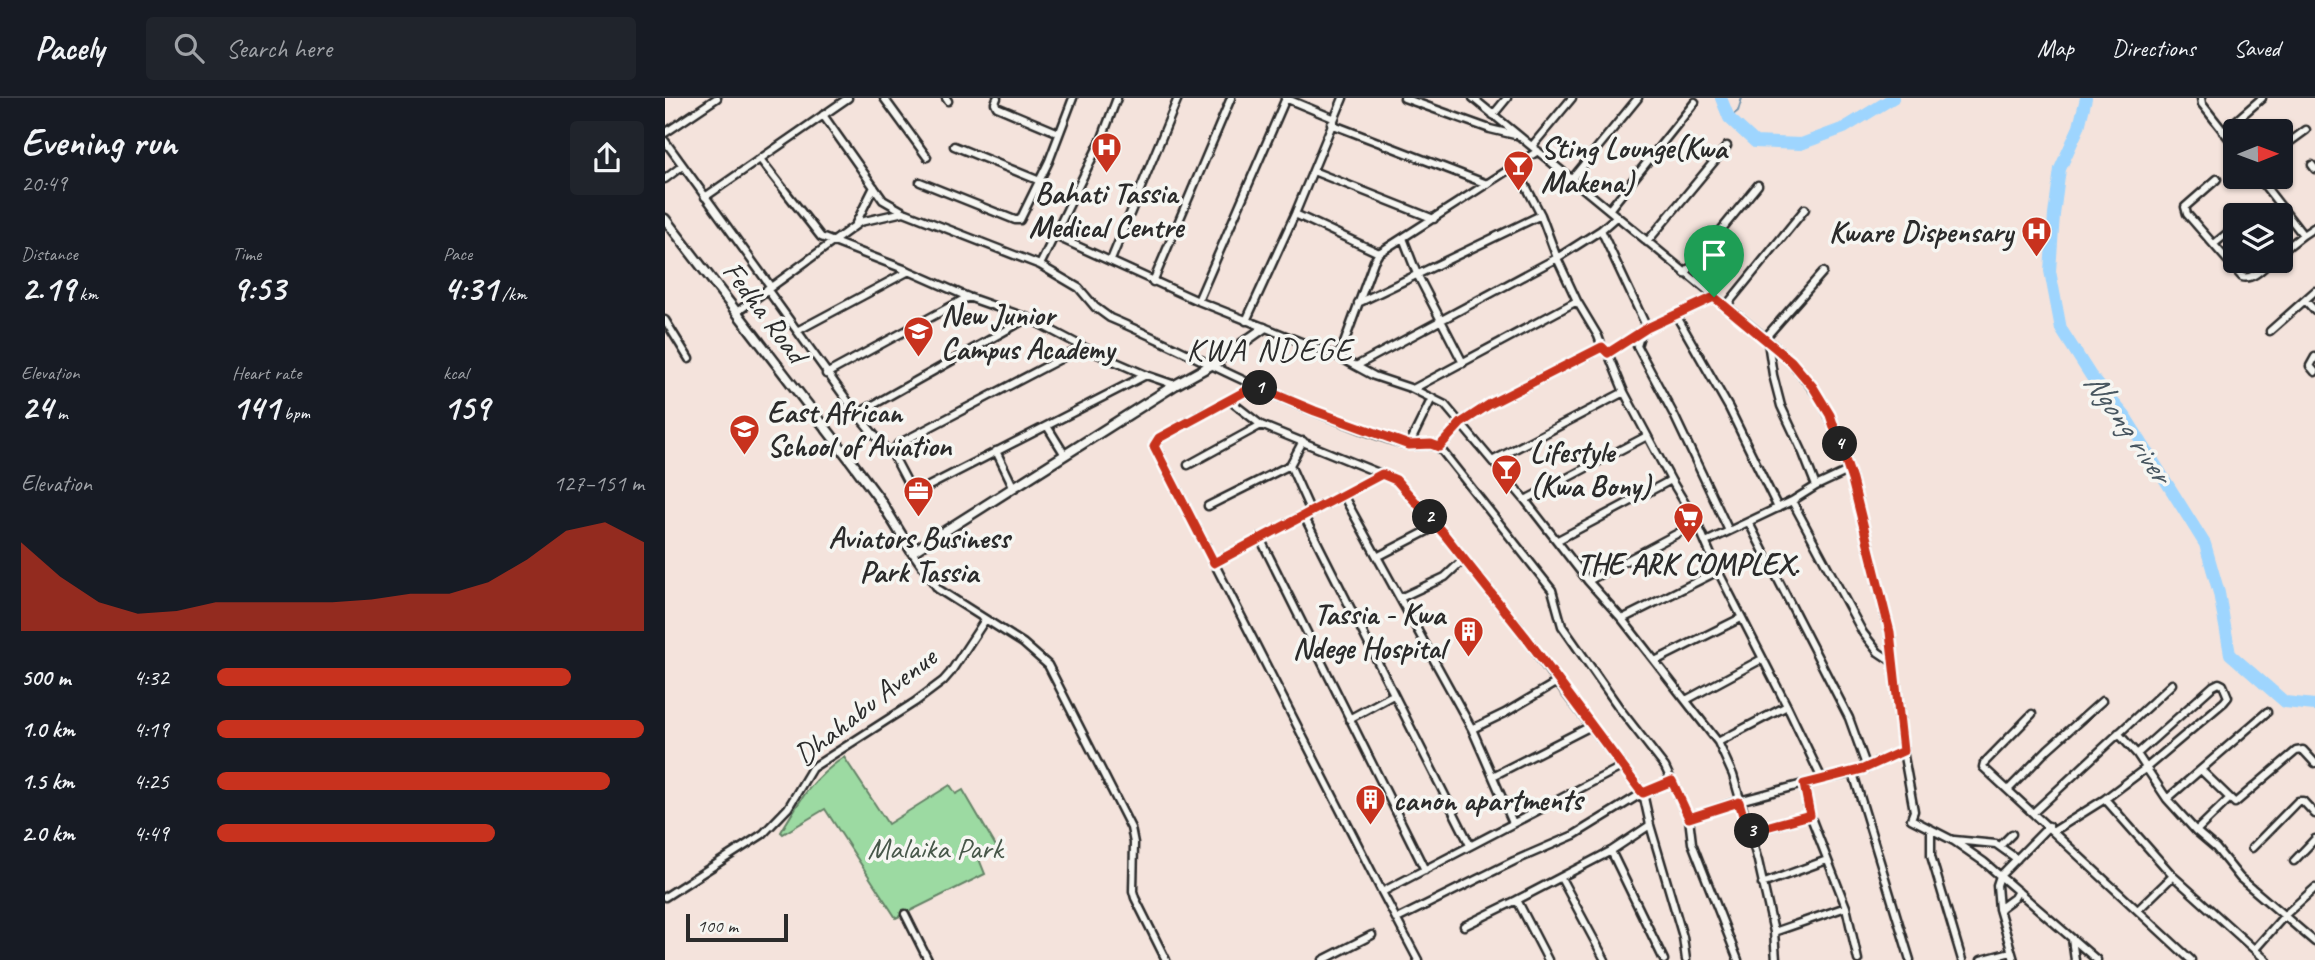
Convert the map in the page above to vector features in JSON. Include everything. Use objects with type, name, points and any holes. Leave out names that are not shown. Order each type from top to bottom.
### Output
[{"type":"street","points":[[665,133],[717,98]]},
{"type":"street","points":[[705,197],[848,98]]},
{"type":"street","points":[[884,98],[927,157]]},
{"type":"street","points":[[997,98],[997,107],[1059,132]]},
{"type":"street","points":[[921,182],[1019,221],[1023,218],[1040,181],[1073,98]]},
{"type":"street","points":[[1040,265],[1101,138],[1117,98]]},
{"type":"street","points":[[1111,260],[1178,98]]},
{"type":"street","points":[[1153,282],[1231,98]]},
{"type":"street","points":[[1198,301],[1285,98],[1332,121],[1487,184]]},
{"type":"street","points":[[1246,321],[1295,214],[1343,98]]},
{"type":"street","points":[[1404,98],[1517,136]]},
{"type":"street","points":[[1473,98],[1767,340],[1791,361],[1822,401],[1836,430],[1890,632],[1903,751],[1914,811],[1911,818],[1951,840],[2000,876],[2098,960]]},
{"type":"street","points":[[1493,115],[1507,98]]},
{"type":"street","points":[[1532,146],[1572,98]]},
{"type":"street","points":[[1572,179],[1638,98]]},
{"type":"street","points":[[2201,98],[2202,104],[2223,132]]},
{"type":"street","points":[[2238,119],[2260,99]]},
{"type":"street","points":[[1609,210],[1695,102]]},
{"type":"street","points":[[823,115],[884,200],[904,212],[1040,265],[1079,288],[1095,307],[1110,318],[1255,386],[1409,445],[1431,444],[1439,447],[1552,590],[1562,626],[1620,709],[1665,767],[1689,818],[1692,844],[1738,960]]},
{"type":"street","points":[[2293,140],[2306,130]]},
{"type":"street","points":[[665,141],[826,373],[885,448],[892,453],[911,489],[915,491],[1146,375]]},
{"type":"street","points":[[954,146],[1040,181]]},
{"type":"street","points":[[1647,242],[1727,146]]},
{"type":"street","points":[[1339,357],[1379,253],[1517,167],[1538,151]]},
{"type":"street","points":[[760,159],[821,237],[968,297],[1028,318],[1083,347],[1175,385]]},
{"type":"street","points":[[665,179],[682,166]]},
{"type":"street","points":[[1517,167],[1541,215],[1577,301],[1608,353],[1624,393],[1647,436],[1697,523],[1718,571],[1822,779]]},
{"type":"street","points":[[1313,171],[1434,219]]},
{"type":"street","points":[[2217,179],[2188,203],[2184,210],[2223,255]]},
{"type":"street","points":[[1685,274],[1758,185]]},
{"type":"street","points":[[854,226],[874,187]]},
{"type":"street","points":[[2268,189],[2304,235]]},
{"type":"street","points":[[1726,306],[1805,209]]},
{"type":"street","points":[[737,312],[854,226],[867,219],[904,212]]},
{"type":"street","points":[[1295,214],[1379,253]]},
{"type":"street","points":[[1358,303],[1541,215]]},
{"type":"street","points":[[1356,366],[1557,258],[1601,230],[1617,216]]},
{"type":"street","name":"Fedha Road","points":[[666,222],[880,500],[912,552]]},
{"type":"street","points":[[2293,243],[2315,227]]},
{"type":"street","points":[[1601,230],[1647,328]]},
{"type":"street","points":[[1053,235],[1153,282],[1339,357],[1374,376],[1413,389],[1445,405],[1622,619],[1718,742],[1733,775],[1758,861],[1774,932],[1776,960]]},
{"type":"street","points":[[2214,244],[2223,237]]},
{"type":"street","points":[[1403,238],[1416,274],[1463,363]]},
{"type":"street","points":[[797,331],[909,271]]},
{"type":"street","points":[[1816,486],[1781,406],[1767,340],[1823,272]]},
{"type":"street","points":[[2239,273],[2247,279],[2257,273]]},
{"type":"street","points":[[2270,331],[2315,292]]},
{"type":"street","points":[[826,373],[968,297]]},
{"type":"street","points":[[1608,353],[1647,328],[1714,297]]},
{"type":"street","points":[[2305,300],[2315,312]]},
{"type":"street","points":[[1413,389],[1577,301]]},
{"type":"street","points":[[1676,315],[1729,408],[1778,508]]},
{"type":"street","points":[[857,414],[1028,318]]},
{"type":"street","points":[[665,320],[667,329],[689,359]]},
{"type":"street","points":[[1166,960],[1133,891],[1134,843],[1131,828],[1048,665],[1023,643],[938,589],[912,552],[1175,385],[1213,364],[1264,328]]},
{"type":"street","points":[[1647,328],[1639,336],[1638,349],[1674,415],[1729,531]]},
{"type":"street","points":[[892,453],[898,444],[1083,347]]},
{"type":"street","points":[[1439,447],[1461,423],[1490,404],[1602,347]]},
{"type":"street","points":[[2315,357],[2310,366],[2315,372]]},
{"type":"street","points":[[1255,386],[1159,438],[1154,446],[1418,960]]},
{"type":"street","points":[[1492,461],[1624,393]]},
{"type":"street","points":[[1409,445],[1432,398]]},
{"type":"street","points":[[1229,400],[1261,425],[1396,480],[1464,559],[1643,793],[1683,937],[1686,960]]},
{"type":"street","points":[[1188,465],[1261,425]]},
{"type":"street","points":[[1047,426],[1065,455]]},
{"type":"street","points":[[1525,500],[1647,436]]},
{"type":"street","points":[[1208,506],[1290,465],[1303,441]]},
{"type":"street","points":[[996,451],[1014,488]]},
{"type":"street","points":[[1290,465],[1307,514],[1393,695],[1470,845]]},
{"type":"street","points":[[1706,542],[1749,523],[1848,471]]},
{"type":"street","points":[[1214,563],[1382,474]]},
{"type":"street","points":[[1558,540],[1671,480]]},
{"type":"street","points":[[1343,495],[1472,729],[1513,823]]},
{"type":"street","points":[[1792,501],[1863,633],[1878,652],[1893,662]]},
{"type":"street","points":[[1588,581],[1697,523]]},
{"type":"street","points":[[1749,523],[1849,718],[1867,768]]},
{"type":"street","points":[[1377,557],[1437,526]]},
{"type":"street","points":[[1260,538],[1425,870]]},
{"type":"street","points":[[1400,598],[1445,577],[1464,559]]},
{"type":"street","points":[[1622,619],[1718,571]]},
{"type":"street","points":[[1655,661],[1741,618]]},
{"type":"street","name":"Dhahabu Avenue","points":[[665,897],[764,834],[788,808],[812,768],[943,681],[985,620]]},
{"type":"street","points":[[1686,700],[1762,659]]},
{"type":"street","points":[[1472,729],[1557,682]]},
{"type":"street","points":[[2014,960],[1999,909],[1997,885],[2000,876],[2052,829],[2105,799],[2224,702],[2228,697],[2223,685],[2219,683],[2213,686],[2137,754]]},
{"type":"street","points":[[2034,812],[2172,684]]},
{"type":"street","points":[[1349,719],[1393,695]]},
{"type":"street","points":[[2008,790],[2102,701]]},
{"type":"street","points":[[1718,742],[1787,706]]},
{"type":"street","points":[[2167,799],[2203,771],[2267,712]]},
{"type":"street","points":[[2032,714],[1983,765],[2191,960]]},
{"type":"street","points":[[1493,776],[1591,726]]},
{"type":"street","points":[[2118,733],[2137,754],[2167,799],[2196,831],[2216,848],[2240,878],[2315,942]]},
{"type":"street","points":[[2203,771],[2235,803],[2296,751],[2303,750],[2315,763]]},
{"type":"street","points":[[1689,818],[1822,779],[1853,773],[1903,751]]},
{"type":"street","points":[[1381,892],[1623,766]]},
{"type":"street","points":[[1853,773],[1910,960]]},
{"type":"street","points":[[1397,919],[1514,861],[1574,835],[1643,793],[1672,781]]},
{"type":"street","points":[[1804,784],[1810,815],[1846,907],[1858,960]]},
{"type":"street","points":[[2105,799],[2173,876],[2266,960]]},
{"type":"street","points":[[2196,831],[2229,799]]},
{"type":"street","points":[[2252,848],[2298,801],[2303,802],[2315,814]]},
{"type":"street","points":[[1748,832],[1810,815]]},
{"type":"street","points":[[1464,926],[1611,851],[1650,825]]},
{"type":"street","points":[[1931,830],[1931,856],[1962,960]]},
{"type":"street","points":[[2000,846],[2012,834]]},
{"type":"street","points":[[2294,860],[2315,839]]},
{"type":"street","points":[[1951,840],[2000,846],[2017,859]]},
{"type":"street","points":[[1611,851],[1664,960]]},
{"type":"street","points":[[1762,884],[1827,860]]},
{"type":"street","points":[[2138,910],[2173,876]]},
{"type":"street","points":[[1561,878],[1605,960]]},
{"type":"street","points":[[1999,909],[2014,898],[2018,891]]},
{"type":"street","points":[[2255,949],[2285,915],[2313,892]]},
{"type":"street","points":[[1517,900],[1548,960]]},
{"type":"street","points":[[1774,932],[1846,907]]},
{"type":"street","points":[[905,914],[928,960]]},
{"type":"street","points":[[1323,960],[1372,935]]},
{"type":"street","points":[[2072,939],[2075,960]]},
{"type":"street","points":[[1981,960],[2011,952]]},
{"type":"green space","name":"Malaika Park","points":[[844,757],[888,824],[950,785],[956,794],[963,790],[997,848],[979,859],[985,874],[896,918],[825,809],[783,834],[781,832],[808,790]]},
{"type":"waterway","name":"Ngong river","points":[[1721,98],[1729,118],[1755,142],[1801,144],[1844,128],[1893,98]]},
{"type":"waterway","name":"Ngong river","points":[[1729,118],[1738,111],[1742,98]]},
{"type":"waterway","name":"Ngong river","points":[[2086,98],[2079,127],[2060,169],[2054,215],[2050,271],[2061,329],[2091,376],[2125,416],[2205,544],[2219,593],[2230,654],[2285,702],[2315,705]]},
{"type":"place","name":"Bahati Tassia Medical Centre","points":[[1106,174]]},
{"type":"place","name":"Sting Lounge(Kwa Makena)","points":[[1518,192]]},
{"type":"place","name":"Kware Dispensary","points":[[2036,259]]},
{"type":"place","name":"New Junior Campus Academy","points":[[918,359]]},
{"type":"place","name":"East African School of Aviation","points":[[744,456]]},
{"type":"place","name":"Lifestyle (Kwa Bony)","points":[[1507,496]]},
{"type":"place","name":"Aviators Business Park Tassia","points":[[919,519]]},
{"type":"place","name":"THE ARK COMPLEX.","points":[[1688,545]]},
{"type":"place","name":"Tassia - Kwa Ndege Hospital","points":[[1468,658]]},
{"type":"place","name":"canon apartments","points":[[1370,827]]},
{"type":"district","name":"KWA NDEGE","points":[[1270,349]]},
{"type":"route","points":[[1714,297],[1791,361],[1813,387],[1830,415],[1852,480],[1890,632],[1903,751],[1853,773],[1804,784],[1810,815],[1748,832],[1739,802],[1689,818],[1672,781],[1643,793],[1640,790],[1525,636],[1444,534],[1396,480],[1382,474],[1214,563],[1154,446],[1159,438],[1255,386],[1409,445],[1435,444],[1439,447],[1461,423],[1490,404],[1602,347],[1608,353],[1647,328],[1714,297]]}]
